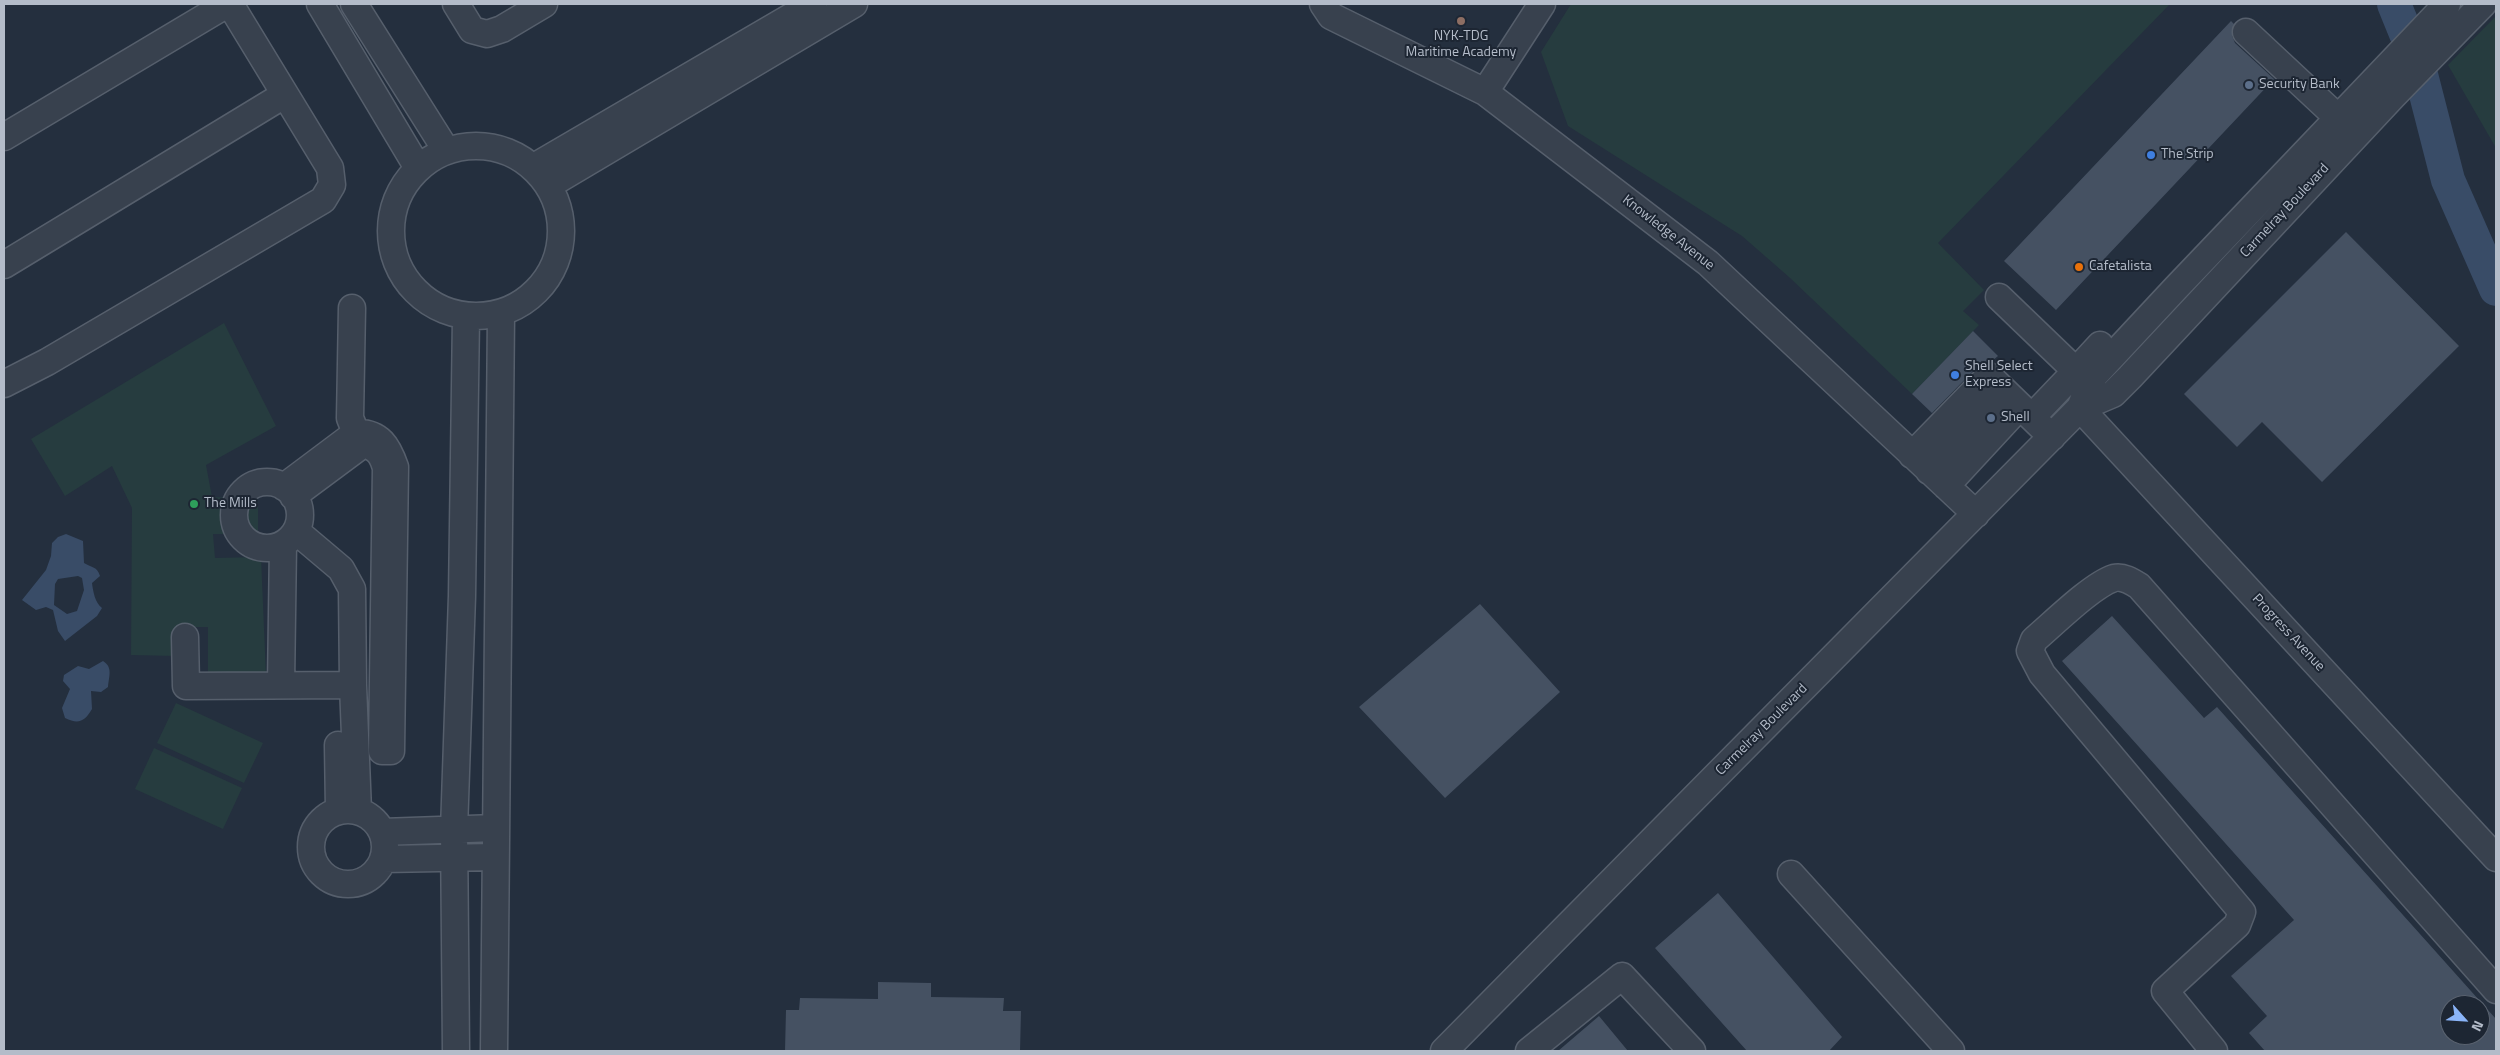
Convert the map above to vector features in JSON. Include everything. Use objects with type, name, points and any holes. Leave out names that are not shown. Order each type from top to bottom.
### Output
[{"type":"street","points":[[4,137],[229,4],[330,168],[332,185],[323,200],[47,362],[4,384]]},
{"type":"street","points":[[320,4],[418,168]]},
{"type":"street","points":[[354,4],[446,150]]},
{"type":"street","points":[[456,4],[472,30],[487,34],[502,29],[544,4]]},
{"type":"street","points":[[542,176],[812,4]]},
{"type":"street","points":[[542,176],[854,4]]},
{"type":"street","name":"Knowledge Avenue","points":[[1323,4],[1331,16],[1485,92],[1708,263],[1976,514]]},
{"type":"street","points":[[1485,92],[1542,4]]},
{"type":"street","name":"Carmelray Boulevard","points":[[2080,408],[2113,394],[2357,136],[2382,90],[2446,4]]},
{"type":"street","name":"Carmelray Boulevard","points":[[1444,1051],[2080,408],[2092,378],[2169,283],[2332,114],[2382,90],[2459,28],[2483,4]]},
{"type":"street","points":[[2246,32],[2357,136]]},
{"type":"street","points":[[4,265],[284,95]]},
{"type":"street","points":[[476,144],[507,150],[542,176],[561,214],[561,246],[550,275],[529,299],[501,314],[484,317],[466,317],[435,307],[410,286],[394,258],[390,226],[398,194],[418,168],[446,150],[476,144]]},
{"type":"street","points":[[1929,471],[2019,405],[2076,371],[2169,283]]},
{"type":"street","points":[[1999,297],[2076,371]]},
{"type":"street","points":[[352,308],[350,418],[356,433]]},
{"type":"street","points":[[494,1051],[501,314]]},
{"type":"street","points":[[456,1051],[456,857],[454,830],[463,546],[466,317]]},
{"type":"street","points":[[1929,471],[1989,376],[2052,437]]},
{"type":"street","name":"Progress Avenue","points":[[2080,408],[2496,858]]},
{"type":"street","points":[[356,433],[377,436],[389,449],[395,467],[391,751],[382,751],[386,468],[383,455],[375,447],[364,444],[289,491],[356,433]]},
{"type":"street","points":[[281,685],[290,539],[300,510],[289,491],[275,483],[261,482],[248,488],[239,496],[234,508],[234,521],[238,532],[246,542],[258,548],[271,549],[290,539]]},
{"type":"street","points":[[290,539],[341,569],[352,589],[345,685],[349,811]]},
{"type":"street","points":[[463,546],[499,547]]},
{"type":"street","points":[[2214,1051],[2164,991],[2237,925],[2242,912],[2042,674],[2030,651],[2034,640],[2101,584],[2116,578],[2128,579],[2139,586],[2496,990]]},
{"type":"street","points":[[461,620],[498,620]]},
{"type":"street","points":[[185,637],[186,686],[345,685]]},
{"type":"street","points":[[349,811],[374,819],[382,832],[385,846],[383,859],[377,871],[364,880],[349,884],[336,882],[323,875],[314,863],[311,850],[312,835],[322,820],[349,811]]},
{"type":"street","points":[[382,832],[496,828]]},
{"type":"street","points":[[383,859],[495,857]]},
{"type":"street","points":[[1791,874],[1951,1051]]},
{"type":"street","points":[[1529,1051],[1622,976],[1692,1051]]},
{"type":"green space","points":[[1571,4],[2170,4],[1938,243],[1984,290],[1963,311],[1979,325],[1912,394],[1789,277],[1742,236],[1568,126],[1541,52]]},
{"type":"green space","points":[[2496,16],[2496,148],[2448,65]]},
{"type":"green space","name":"The Mills","points":[[224,323],[276,426],[206,465],[212,497],[258,499],[258,534],[213,534],[215,558],[261,557],[266,676],[208,675],[208,627],[176,627],[176,656],[131,655],[132,508],[112,466],[65,496],[31,439]]},
{"type":"green space","points":[[176,703],[263,743],[244,783],[157,743]]},
{"type":"green space","points":[[154,748],[242,788],[223,829],[135,789]]},
{"type":"water","points":[[66,534],[83,541],[84,563],[96,569],[100,576],[92,583],[96,600],[102,608],[97,616],[65,641],[58,631],[53,610],[46,607],[36,610],[22,600],[46,570],[51,556],[52,543],[58,537]],"holes":[[[78,576],[82,578],[84,590],[77,611],[67,614],[54,605],[55,584],[58,579]]]},
{"type":"water","points":[[103,661],[109,669],[108,687],[101,692],[91,691],[92,709],[84,719],[74,721],[65,718],[62,708],[70,689],[63,681],[64,675],[78,666],[89,669]]},
{"type":"building","points":[[2231,21],[2234,24],[2232,36],[2235,43],[2274,79],[2056,310],[2004,261]]},
{"type":"building","points":[[2346,232],[2459,346],[2322,482],[2262,422],[2237,447],[2184,394]]},
{"type":"building","name":"Shell Select Express","points":[[1973,331],[1998,356],[1992,361],[1984,362],[1978,366],[1932,413],[1912,394]]},
{"type":"building","points":[[1480,604],[1560,692],[1445,798],[1359,707]]},
{"type":"building","points":[[2112,616],[2204,718],[2217,707],[2475,995],[2440,995],[2440,1045],[2490,1045],[2490,1012],[2496,1019],[2496,1051],[2265,1051],[2249,1033],[2267,1016],[2231,976],[2294,920],[2062,661]]},
{"type":"building","points":[[1718,893],[1842,1037],[1829,1051],[1747,1051],[1655,948]]},
{"type":"building","points":[[878,982],[931,983],[931,997],[1004,998],[1003,1011],[1021,1011],[1020,1051],[785,1051],[786,1010],[799,1010],[800,998],[878,999]]},
{"type":"building","points":[[1599,1016],[1628,1051],[1558,1051]]},
{"type":"waterway","points":[[2394,4],[2418,63],[2448,180],[2496,289]]},
{"type":"place","name":"NYK-TDG Maritime Academy","points":[[1461,21]]},
{"type":"place","name":"Security Bank","points":[[2249,85]]},
{"type":"place","name":"The Strip","points":[[2151,155]]},
{"type":"place","name":"Cafetalista","points":[[2079,267]]},
{"type":"place","name":"Shell Select Express","points":[[1955,375]]},
{"type":"place","name":"Shell","points":[[1991,418]]},
{"type":"place","name":"The Mills","points":[[194,504]]}]
